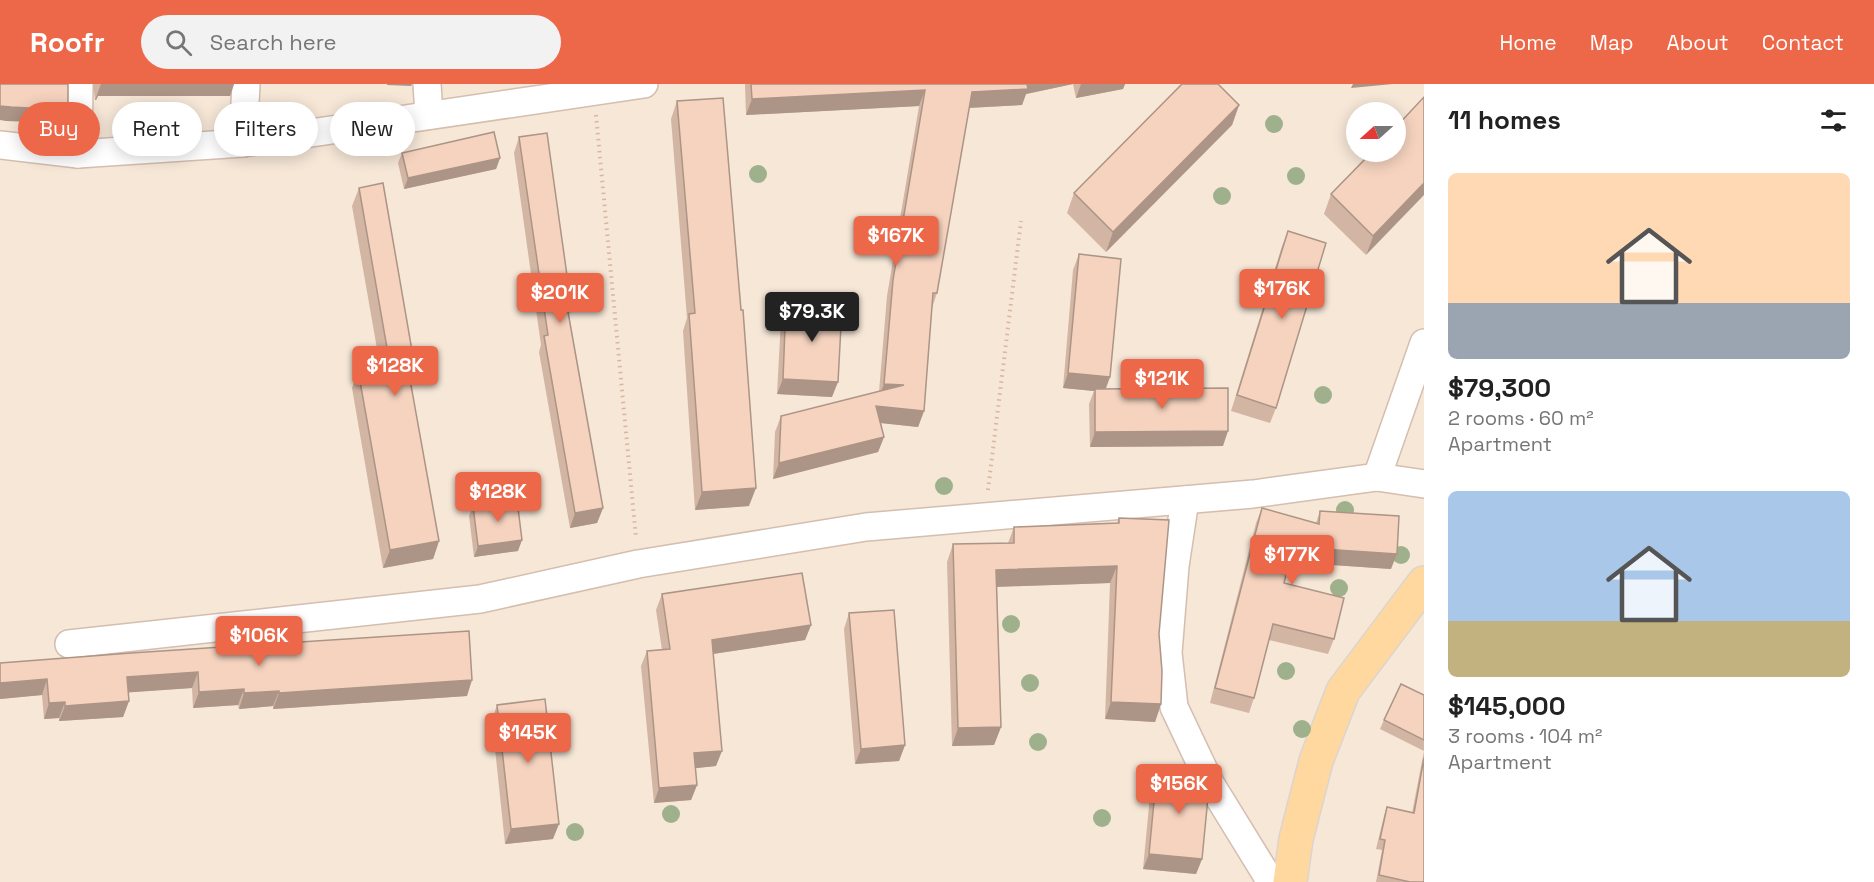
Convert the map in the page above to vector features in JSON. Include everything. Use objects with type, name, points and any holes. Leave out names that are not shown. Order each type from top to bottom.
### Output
[{"type":"main road","points":[[1290,882],[1296,839],[1316,761],[1343,691],[1424,583]]},
{"type":"street","points":[[79,84],[79,102]]},
{"type":"street","points":[[245,102],[246,84]]},
{"type":"street","points":[[428,84],[429,116]]},
{"type":"street","points":[[318,132],[429,116],[594,87],[644,84]]},
{"type":"street","points":[[0,145],[18,147]]},
{"type":"street","points":[[100,153],[214,145]]},
{"type":"street","points":[[1377,477],[1424,343]]},
{"type":"street","points":[[69,644],[480,599],[638,564],[866,527],[1253,494],[1377,477],[1424,484]]},
{"type":"street","points":[[1185,500],[1175,566],[1168,653],[1174,707],[1210,783],[1271,882]]},
{"type":"path","points":[[594,87],[638,564]]},
{"type":"path","points":[[985,518],[1021,221]]},
{"type":"shaded area","points":[[0,84],[1424,84],[1424,882],[0,882]]},
{"type":"building","points":[[0,84],[68,84],[68,102],[18,102],[18,107],[0,106]]},
{"type":"building","points":[[751,84],[1027,84],[1028,89],[972,92],[937,293],[933,293],[924,411],[876,406],[884,437],[779,463],[781,416],[904,385],[884,384],[893,280],[925,90],[752,99]]},
{"type":"building","points":[[1182,84],[1218,84],[1239,105],[1113,232],[1074,193]]},
{"type":"building","points":[[1424,97],[1424,183],[1373,236],[1331,194],[1362,162],[1406,162],[1406,116]]},
{"type":"building","points":[[723,98],[741,310],[743,310],[756,488],[702,492],[689,314],[695,313],[677,101]]},
{"type":"building","points":[[494,132],[500,158],[408,178],[403,156],[415,156],[415,150]]},
{"type":"building","points":[[547,133],[572,311],[568,312],[603,508],[575,513],[544,336],[548,335],[519,137]]},
{"type":"building","points":[[383,183],[414,362],[407,363],[439,541],[390,550],[358,370],[390,365],[359,188]]},
{"type":"building","points":[[1288,231],[1326,243],[1276,408],[1237,395]]},
{"type":"building","points":[[1079,254],[1121,259],[1110,377],[1068,373]]},
{"type":"building","points":[[786,303],[842,307],[838,382],[783,379]]},
{"type":"building","points":[[1228,388],[1228,431],[1095,432],[1095,389]]},
{"type":"building","points":[[517,500],[522,540],[478,546],[473,506]]},
{"type":"building","points":[[1262,508],[1319,524],[1320,511],[1399,516],[1397,554],[1293,547],[1284,583],[1344,598],[1334,639],[1273,624],[1254,698],[1215,688]]},
{"type":"building","points":[[1119,518],[1169,520],[1159,634],[1162,671],[1161,704],[1111,702],[1117,566],[996,570],[1001,727],[958,728],[953,544],[1014,543],[1014,527],[1119,523]]},
{"type":"building","points":[[802,573],[811,625],[712,640],[722,751],[694,753],[697,785],[659,788],[647,651],[670,649],[662,594]]},
{"type":"building","points":[[894,610],[905,745],[861,749],[849,613]]},
{"type":"building","points":[[469,631],[472,680],[279,693],[279,691],[244,693],[244,689],[199,692],[198,672],[127,677],[129,701],[65,706],[65,702],[49,703],[47,679],[0,683],[0,663]]},
{"type":"building","points":[[1401,684],[1424,695],[1424,740],[1384,720]]},
{"type":"building","points":[[545,699],[559,824],[511,829],[497,705]]},
{"type":"building","points":[[1424,758],[1424,882],[1410,882],[1379,875],[1385,840],[1380,839],[1387,807],[1414,813]]},
{"type":"building","points":[[1157,770],[1201,774],[1209,787],[1202,859],[1149,854]]}]
